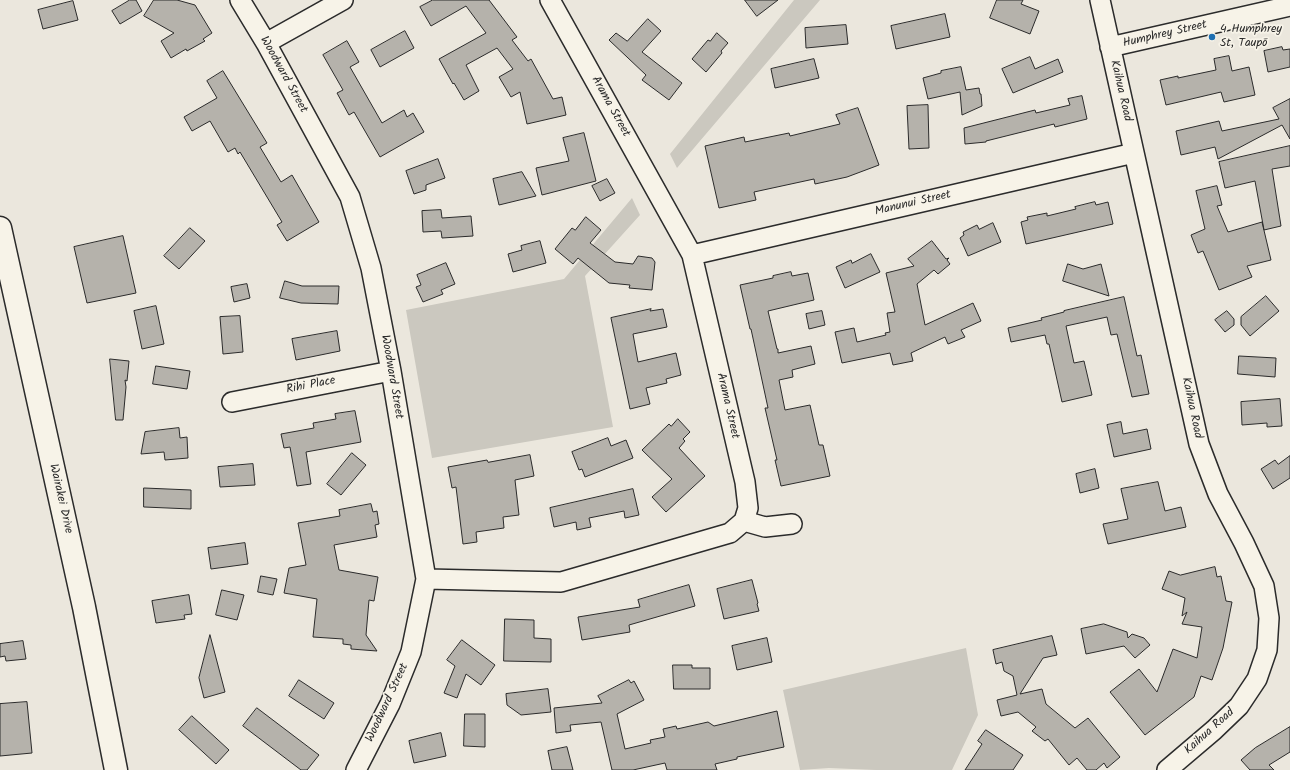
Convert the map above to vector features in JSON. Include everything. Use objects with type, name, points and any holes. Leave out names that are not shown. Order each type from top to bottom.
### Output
[{"type":"main road","name":"Wairakei Drive","points":[[0,228],[84,607],[116,770]]},
{"type":"street","name":"Woodward Street","points":[[240,0],[266,43],[350,197],[371,268],[391,371],[426,579],[411,652],[390,704],[356,770]]},
{"type":"street","points":[[266,43],[343,0]]},
{"type":"street","name":"Arama Street","points":[[550,0],[692,255],[745,482],[748,508],[744,521]]},
{"type":"street","name":"Kaihua Road","points":[[1100,0],[1199,444],[1218,494],[1244,543],[1264,586],[1269,618],[1267,650],[1256,679],[1239,706],[1214,730],[1167,770]]},
{"type":"street","name":"Humphrey Street","points":[[1110,47],[1290,6]]},
{"type":"street","name":"Manunui Street","points":[[692,255],[1134,153]]},
{"type":"street","name":"Rihi Place","points":[[232,402],[391,371]]},
{"type":"street","points":[[426,579],[561,582],[730,533],[744,521],[765,527],[792,524]]},
{"type":"shaded area","points":[[794,0],[820,0],[677,168],[670,154]]},
{"type":"shaded area","points":[[632,198],[640,215],[585,276],[613,427],[432,458],[406,310],[564,279]]},
{"type":"shaded area","points":[[966,648],[978,715],[952,770],[876,770],[829,768],[800,770],[783,690]]},
{"type":"building","points":[[130,0],[136,0],[142,11],[120,24],[112,11]]},
{"type":"building","points":[[154,0],[177,0],[195,5],[212,33],[203,39],[205,41],[187,51],[186,49],[171,58],[161,41],[174,33],[144,16]]},
{"type":"building","points":[[433,0],[489,0],[517,37],[512,40],[528,61],[531,59],[553,99],[562,97],[566,115],[527,124],[520,92],[511,97],[499,77],[513,69],[497,48],[466,65],[479,91],[464,100],[439,59],[486,33],[466,6],[431,26],[420,7]]},
{"type":"building","points":[[745,0],[778,0],[757,16]]},
{"type":"building","points":[[997,0],[1023,0],[1021,4],[1039,11],[1030,34],[990,18]]},
{"type":"building","points":[[73,1],[78,20],[43,29],[38,10]]},
{"type":"building","points":[[945,14],[950,37],[896,49],[891,26]]},
{"type":"building","points":[[648,19],[661,31],[642,52],[682,83],[669,100],[642,80],[646,75],[609,40],[616,33],[627,41]]},
{"type":"building","points":[[846,25],[848,44],[806,48],[805,28]]},
{"type":"building","points":[[405,31],[414,48],[380,67],[371,50]]},
{"type":"building","points":[[717,33],[728,43],[721,51],[722,53],[706,72],[692,59],[708,40],[710,41]]},
{"type":"building","points":[[347,41],[359,62],[350,67],[382,123],[404,110],[407,117],[413,113],[424,132],[380,157],[354,112],[349,115],[337,93],[343,90],[323,55]]},
{"type":"building","points":[[1282,47],[1283,50],[1290,49],[1290,67],[1268,72],[1264,51]]},
{"type":"building","points":[[1229,56],[1232,71],[1249,67],[1255,95],[1224,102],[1221,92],[1166,105],[1160,80],[1216,70],[1214,59]]},
{"type":"building","points":[[1030,57],[1035,69],[1058,59],[1063,72],[1013,93],[1002,69]]},
{"type":"building","points":[[814,59],[819,78],[775,88],[771,69]]},
{"type":"building","points":[[961,67],[966,90],[979,88],[982,106],[962,115],[960,92],[928,99],[923,78],[941,73],[941,71]]},
{"type":"building","points":[[223,71],[267,143],[260,147],[281,182],[292,175],[319,222],[287,241],[277,225],[282,222],[240,152],[238,154],[235,148],[228,152],[210,121],[192,131],[184,117],[217,98],[207,81]]},
{"type":"building","points":[[1082,96],[1087,119],[1055,127],[1054,124],[986,142],[965,144],[964,128],[1035,110],[1036,113],[1070,105],[1068,99]]},
{"type":"building","points":[[1290,99],[1290,139],[1282,125],[1218,159],[1215,147],[1181,155],[1176,131],[1219,121],[1222,131],[1279,119],[1273,108]]},
{"type":"building","points":[[928,105],[929,148],[909,149],[907,106]]},
{"type":"building","points":[[858,108],[879,165],[847,177],[815,184],[814,179],[754,192],[756,200],[719,208],[705,146],[744,137],[745,142],[789,133],[790,136],[840,124],[836,115]]},
{"type":"building","points":[[584,133],[596,181],[542,195],[536,168],[569,161],[563,138]]},
{"type":"building","points":[[1290,146],[1290,166],[1272,169],[1281,226],[1264,230],[1255,181],[1225,188],[1219,162]]},
{"type":"building","points":[[438,159],[445,178],[426,185],[426,190],[414,194],[406,171]]},
{"type":"building","points":[[522,172],[536,196],[499,205],[493,179]]},
{"type":"building","points":[[607,179],[615,193],[600,201],[592,186]]},
{"type":"building","points":[[1217,186],[1222,205],[1217,206],[1228,232],[1262,222],[1271,260],[1247,266],[1252,277],[1219,290],[1203,251],[1198,253],[1191,235],[1205,229],[1196,191]]},
{"type":"building","points":[[1095,202],[1096,205],[1108,202],[1113,224],[1026,244],[1021,222],[1028,220],[1027,217],[1047,213],[1047,216],[1076,209],[1075,207]]},
{"type":"building","points":[[441,210],[442,218],[471,216],[473,236],[442,238],[441,231],[423,232],[422,211]]},
{"type":"building","points":[[586,217],[601,230],[590,243],[615,262],[633,264],[638,256],[652,258],[655,262],[652,290],[629,288],[630,285],[609,283],[578,258],[573,264],[555,249],[572,228],[575,230]]},
{"type":"building","points":[[993,223],[1001,242],[968,256],[960,238],[964,235],[963,232],[977,225],[979,229]]},
{"type":"building","points":[[190,228],[205,241],[179,269],[164,256]]},
{"type":"building","points":[[123,236],[136,293],[87,303],[74,247]]},
{"type":"building","points":[[540,241],[546,263],[513,272],[508,254],[522,250],[521,246]]},
{"type":"building","points":[[932,241],[946,259],[949,258],[947,260],[950,264],[938,274],[934,270],[917,284],[925,325],[973,303],[981,321],[961,330],[965,337],[948,344],[945,337],[911,353],[913,361],[893,365],[890,353],[842,363],[835,332],[854,328],[857,342],[886,335],[885,333],[890,332],[887,313],[895,312],[886,273],[914,266],[908,259]]},
{"type":"building","points":[[871,254],[880,272],[845,288],[836,267],[851,260],[852,263]]},
{"type":"building","points":[[446,263],[455,284],[441,290],[443,294],[423,302],[416,287],[421,285],[417,275]]},
{"type":"building","points":[[1068,264],[1083,269],[1101,264],[1109,296],[1063,281]]},
{"type":"building","points":[[791,272],[792,276],[808,273],[814,300],[768,311],[778,353],[811,346],[815,364],[792,370],[793,377],[779,380],[785,410],[810,405],[819,445],[823,445],[830,476],[781,486],[775,460],[777,460],[765,408],[768,408],[740,285],[773,278],[773,276]]},
{"type":"building","points":[[285,281],[302,286],[339,286],[338,304],[301,303],[280,298]]},
{"type":"building","points":[[247,284],[250,298],[234,302],[231,287]]},
{"type":"building","points":[[1266,296],[1279,311],[1250,336],[1241,325],[1241,317]]},
{"type":"building","points":[[1124,297],[1137,356],[1141,355],[1149,394],[1132,397],[1117,334],[1111,335],[1107,317],[1066,326],[1074,363],[1084,361],[1092,395],[1062,402],[1049,344],[1047,344],[1045,335],[1011,342],[1008,328],[1042,320],[1041,318],[1064,311]]},
{"type":"building","points":[[156,306],[164,344],[142,349],[134,311]]},
{"type":"building","points":[[651,309],[650,311],[663,309],[667,327],[633,334],[638,362],[676,353],[681,375],[666,379],[667,383],[646,388],[650,404],[630,409],[611,318]]},
{"type":"building","points":[[822,311],[825,325],[809,329],[806,314]]},
{"type":"building","points":[[1227,311],[1234,319],[1234,325],[1225,332],[1215,320]]},
{"type":"building","points":[[240,316],[243,352],[223,354],[220,317]]},
{"type":"building","points":[[337,331],[340,351],[296,360],[292,339]]},
{"type":"building","points":[[1239,356],[1276,358],[1275,377],[1238,374]]},
{"type":"building","points":[[110,359],[129,361],[127,381],[125,380],[126,387],[123,420],[116,420]]},
{"type":"building","points":[[156,366],[190,371],[187,389],[153,384]]},
{"type":"building","points":[[1280,399],[1282,426],[1267,427],[1267,423],[1242,425],[1241,402]]},
{"type":"building","points":[[355,411],[361,442],[306,452],[311,484],[297,486],[290,447],[284,448],[281,434],[314,428],[313,423],[336,419],[335,414]]},
{"type":"building","points":[[678,419],[690,432],[683,439],[685,441],[679,448],[705,476],[666,512],[652,497],[672,479],[642,450],[669,424],[671,426]]},
{"type":"building","points":[[1121,422],[1123,434],[1147,429],[1151,449],[1114,457],[1107,425]]},
{"type":"building","points":[[179,428],[180,438],[187,437],[188,458],[165,460],[164,452],[141,454],[145,432]]},
{"type":"building","points":[[608,438],[611,446],[626,440],[633,458],[585,477],[582,469],[579,470],[572,452]]},
{"type":"building","points":[[352,453],[366,465],[341,495],[327,484]]},
{"type":"building","points":[[530,455],[534,476],[515,480],[519,515],[503,517],[504,528],[476,532],[477,542],[463,544],[456,487],[452,488],[448,467],[487,460],[488,462]]},
{"type":"building","points":[[1290,456],[1290,478],[1273,489],[1261,469],[1275,460],[1278,464]]},
{"type":"building","points":[[253,464],[255,485],[220,487],[218,467]]},
{"type":"building","points":[[1095,469],[1099,488],[1080,493],[1076,474]]},
{"type":"building","points":[[1158,482],[1165,511],[1181,507],[1186,527],[1108,544],[1103,524],[1128,519],[1121,489]]},
{"type":"building","points":[[144,488],[191,490],[191,509],[144,507]]},
{"type":"building","points":[[633,489],[639,515],[625,518],[624,511],[589,518],[591,527],[577,530],[576,522],[554,527],[550,508]]},
{"type":"building","points":[[371,504],[373,512],[377,511],[379,524],[375,525],[377,537],[334,545],[339,570],[378,577],[374,601],[369,600],[366,635],[377,651],[351,649],[351,645],[343,644],[343,639],[313,637],[317,599],[284,593],[289,568],[306,565],[298,523],[340,516],[339,510]]},
{"type":"building","points":[[245,543],[248,564],[211,569],[208,548]]},
{"type":"building","points":[[1215,567],[1217,577],[1221,576],[1226,601],[1232,602],[1223,648],[1212,680],[1201,676],[1194,697],[1145,735],[1110,692],[1139,669],[1157,692],[1173,649],[1197,658],[1202,627],[1182,624],[1187,612],[1182,616],[1185,598],[1162,589],[1169,571],[1180,575]]},
{"type":"building","points":[[261,576],[277,579],[273,595],[258,592]]},
{"type":"building","points":[[752,580],[759,611],[724,619],[717,589]]},
{"type":"building","points":[[689,585],[695,606],[629,625],[630,632],[582,640],[578,617],[640,607],[638,600]]},
{"type":"building","points":[[222,590],[244,595],[237,620],[216,615]]},
{"type":"building","points":[[189,595],[192,614],[184,615],[185,619],[156,623],[152,601]]},
{"type":"building","points":[[505,619],[534,620],[534,638],[551,639],[551,662],[504,661]]},
{"type":"building","points":[[1104,624],[1127,632],[1128,638],[1132,634],[1144,638],[1150,645],[1135,658],[1124,646],[1086,654],[1081,629]]},
{"type":"building","points":[[210,635],[225,692],[204,698],[199,678]]},
{"type":"building","points":[[1052,636],[1057,655],[1043,658],[1020,694],[1042,689],[1046,704],[1075,728],[1088,718],[1120,757],[1107,768],[1104,763],[1096,770],[1087,770],[1077,758],[1069,765],[1048,739],[1045,741],[1032,731],[1036,727],[1018,712],[1001,716],[997,700],[1017,695],[1013,676],[1004,671],[1002,662],[996,664],[993,650]]},
{"type":"building","points":[[767,638],[772,662],[737,670],[732,646]]},
{"type":"building","points":[[462,640],[495,665],[481,685],[466,674],[457,698],[444,693],[455,666],[447,660]]},
{"type":"building","points":[[23,641],[26,659],[6,661],[5,656],[0,657],[0,644]]},
{"type":"building","points":[[673,665],[692,665],[692,668],[710,668],[710,689],[674,689]]},
{"type":"building","points":[[299,680],[334,703],[324,719],[289,696]]},
{"type":"building","points":[[629,680],[631,683],[634,681],[644,700],[617,714],[625,749],[651,743],[650,740],[665,737],[663,729],[676,726],[677,729],[708,722],[714,726],[777,711],[784,747],[737,757],[737,759],[715,764],[717,770],[667,770],[665,763],[633,770],[612,770],[601,722],[570,725],[571,731],[556,733],[554,708],[602,703],[598,696]]},
{"type":"building","points":[[548,689],[551,712],[521,715],[507,705],[506,694]]},
{"type":"building","points":[[27,702],[32,753],[0,756],[0,704]]},
{"type":"building","points":[[257,708],[319,755],[307,770],[301,770],[243,726]]},
{"type":"building","points":[[465,714],[485,714],[485,747],[464,746]]},
{"type":"building","points":[[192,716],[229,750],[216,764],[179,730]]},
{"type":"building","points":[[1290,727],[1290,752],[1269,765],[1274,770],[1250,770],[1241,760],[1255,748]]},
{"type":"building","points":[[986,730],[1023,755],[1013,770],[965,770],[982,744],[978,741]]},
{"type":"building","points":[[441,733],[446,756],[414,763],[409,741]]},
{"type":"building","points":[[567,747],[573,770],[552,770],[548,751]]},
{"type":"place","name":"4 Humphrey St, Taupō","points":[[1212,37]]}]
